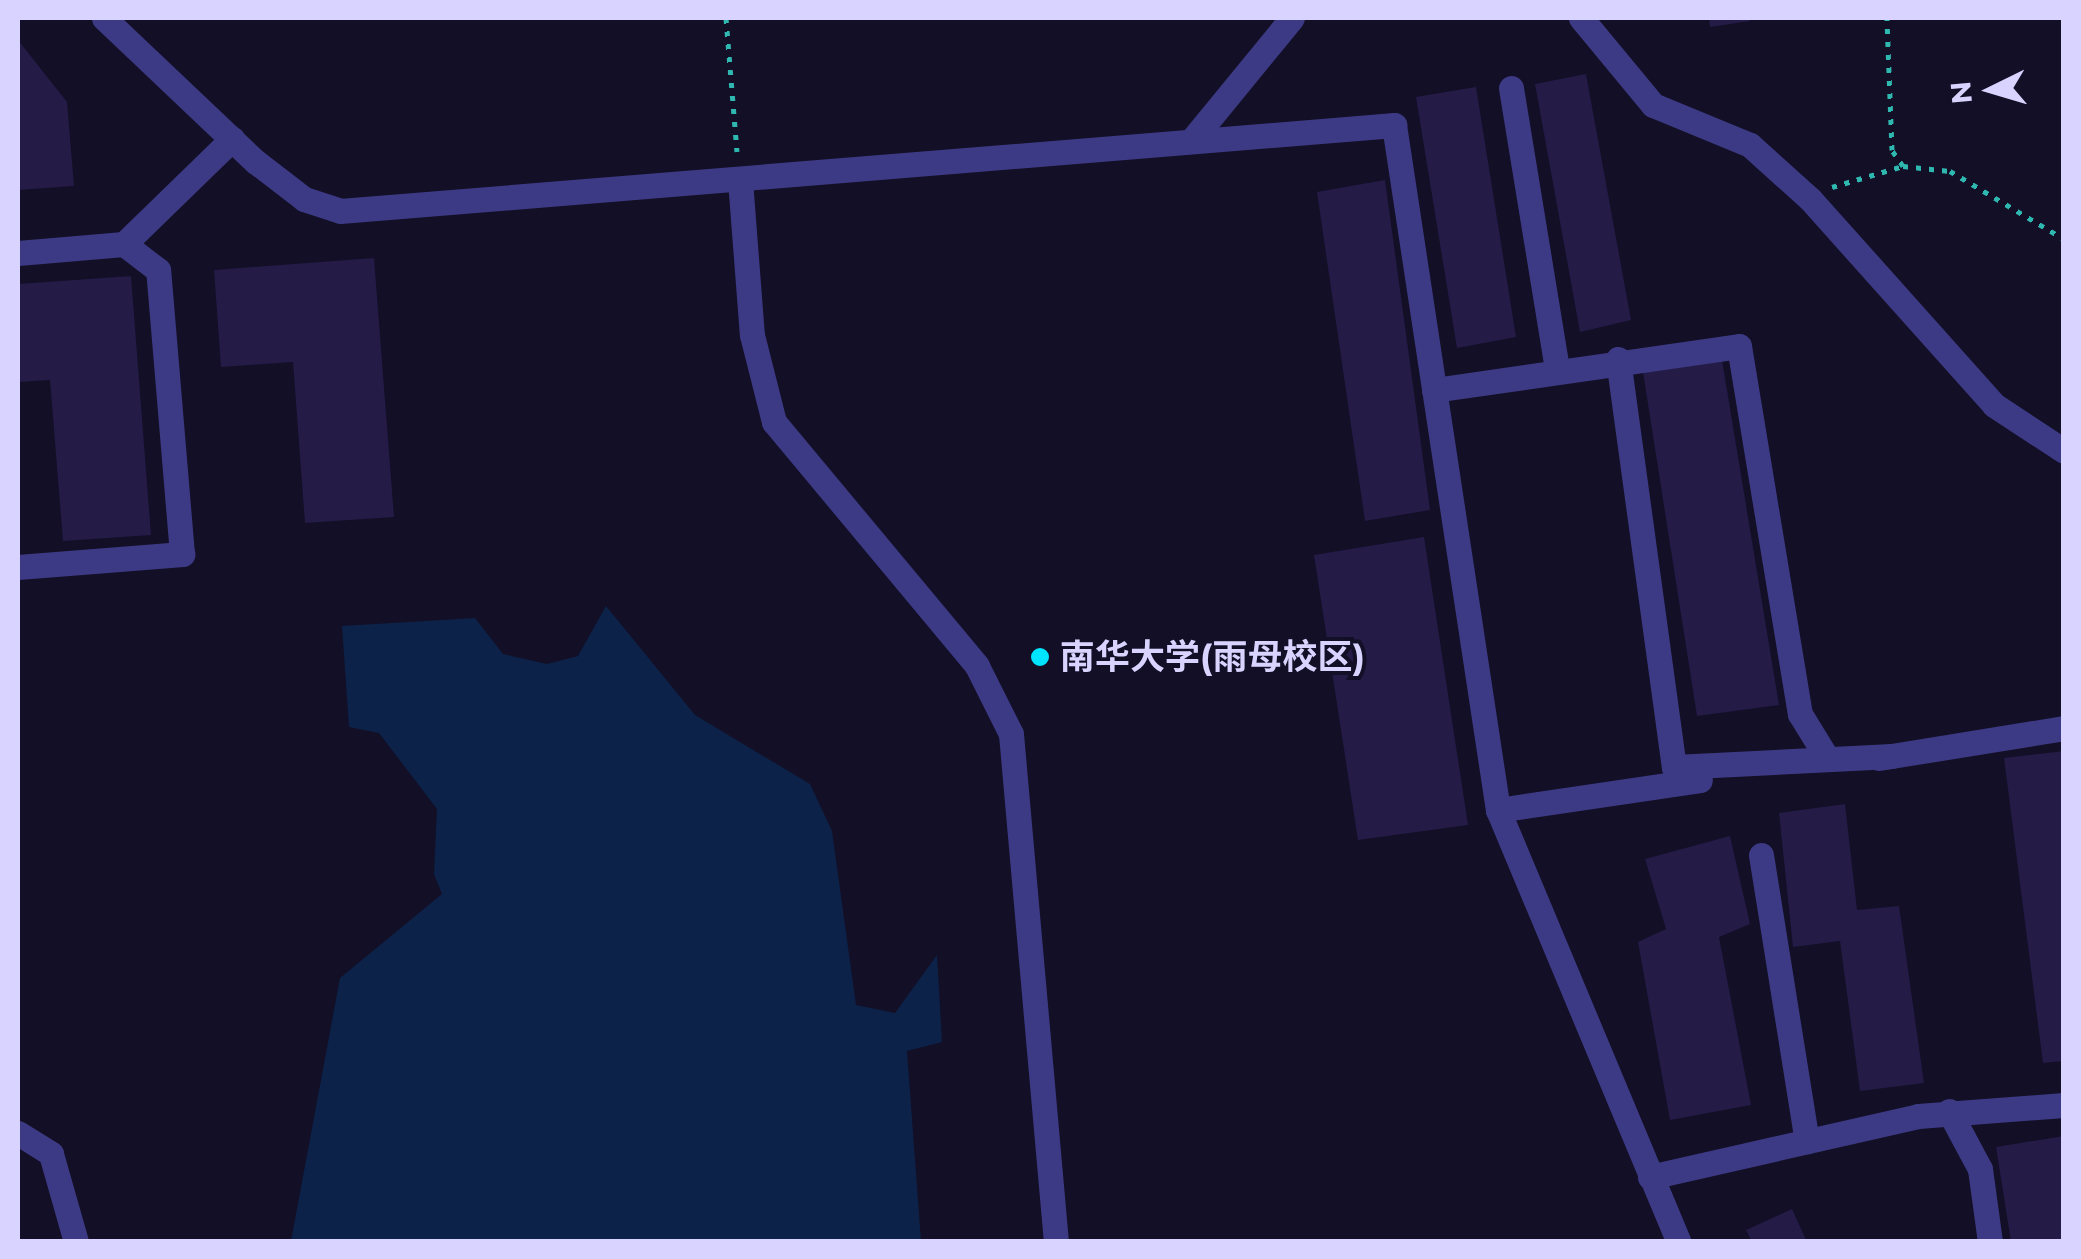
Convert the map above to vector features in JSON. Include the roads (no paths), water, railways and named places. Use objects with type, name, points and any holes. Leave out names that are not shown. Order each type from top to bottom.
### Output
[{"type":"street","points":[[104,18],[232,139],[304,199],[340,211],[1394,125],[1498,810],[1680,1242]]},
{"type":"street","points":[[1192,140],[1292,18]]},
{"type":"street","points":[[1581,18],[1653,105],[1750,145],[1812,202],[1994,405],[2064,450]]},
{"type":"street","points":[[1512,88],[1557,370]]},
{"type":"street","points":[[18,253],[124,244],[232,139]]},
{"type":"street","points":[[740,180],[752,335],[774,422],[977,666],[1011,734],[1056,1242]]},
{"type":"street","points":[[18,567],[182,554],[158,270],[124,244]]},
{"type":"street","points":[[1434,390],[1618,358],[1739,346],[1800,714],[1824,753]]},
{"type":"street","points":[[1618,358],[1674,767],[1824,753],[1892,756]]},
{"type":"street","points":[[1498,810],[1892,756],[2064,728]]},
{"type":"street","points":[[1761,856],[1807,1141]]},
{"type":"street","points":[[1650,1176],[1949,1111],[2001,1116],[2064,1105]]},
{"type":"street","points":[[1949,1111],[1980,1169],[1990,1242]]},
{"type":"street","points":[[18,1132],[51,1154],[76,1242]]},
{"type":"water","points":[[606,606],[695,715],[810,784],[832,831],[856,1005],[895,1013],[937,955],[942,1042],[907,1051],[921,1241],[291,1241],[340,978],[442,894],[434,874],[437,809],[379,733],[349,727],[342,626],[475,618],[503,654],[547,664],[578,656]]},
{"type":"place","name":"南华大学(雨母校区)","points":[[1040,657]]}]
